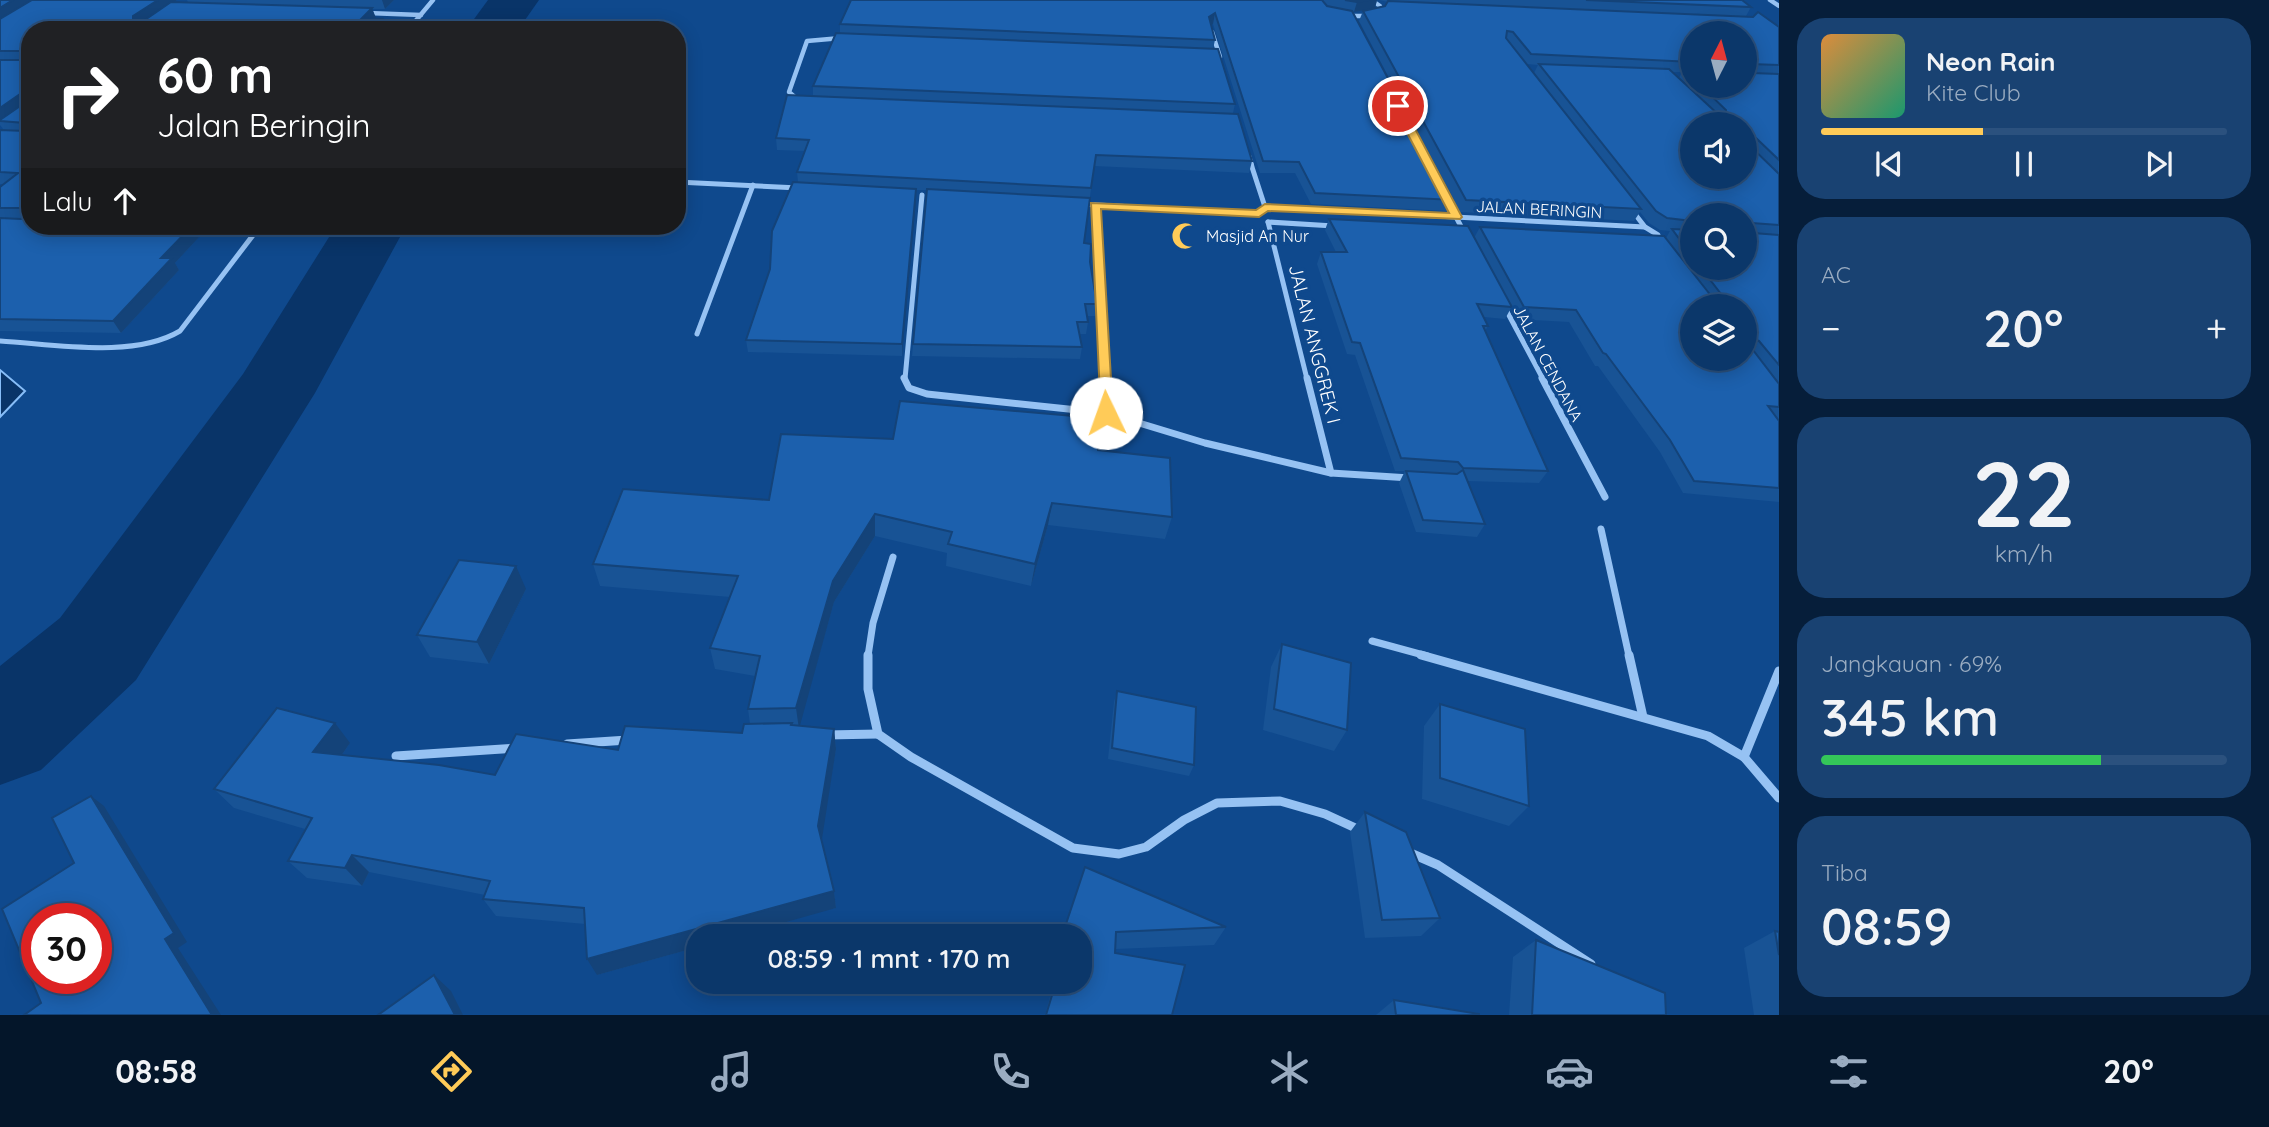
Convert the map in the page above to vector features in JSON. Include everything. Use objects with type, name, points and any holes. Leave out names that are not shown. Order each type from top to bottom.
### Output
[{"type":"street","points":[[416,21],[433,0]]},
{"type":"street","points":[[1371,0],[1380,6],[1393,6]]},
{"type":"street","points":[[1770,0],[1779,6]]},
{"type":"street","points":[[1339,15],[1376,15],[1381,9],[1380,6]]},
{"type":"street","points":[[366,13],[421,15]]},
{"type":"street","points":[[1352,17],[1358,29]]},
{"type":"street","points":[[1211,28],[1223,68]]},
{"type":"street","points":[[804,101],[791,97],[789,92],[807,41],[815,38],[853,38]]},
{"type":"street","points":[[1206,54],[1219,55]]},
{"type":"street","points":[[1246,145],[1265,207],[1259,214]]},
{"type":"street","points":[[686,182],[805,188]]},
{"type":"street","points":[[697,334],[753,185]]},
{"type":"street","points":[[1444,193],[1471,245]]},
{"type":"street","points":[[909,194],[935,196]]},
{"type":"street","points":[[922,195],[903,376],[909,388],[927,394],[1106,413],[1205,443],[1331,473],[1424,479]]},
{"type":"street","points":[[1068,203],[1259,214],[1268,222],[1347,226]]},
{"type":"street","points":[[1095,205],[1106,413]]},
{"type":"street","points":[[1629,206],[1645,227],[1658,235],[1670,236]]},
{"type":"street","name":"JALAN BERINGIN","points":[[1265,207],[1645,227]]},
{"type":"street","name":"JALAN ANGGREK I","points":[[1268,222],[1331,473]]},
{"type":"street","name":"JALAN BERINGIN","points":[[1452,232],[1479,233]]},
{"type":"street","points":[[0,341],[127,347],[143,346],[172,336],[180,331],[254,235]]},
{"type":"street","points":[[1658,235],[1659,243],[1667,254]]},
{"type":"street","points":[[1645,242],[1659,243]]},
{"type":"street","name":"JALAN CENDANA","points":[[1497,293],[1605,498]]},
{"type":"street","points":[[1601,529],[1643,717]]},
{"type":"street","points":[[878,734],[865,687],[874,607],[893,557]]},
{"type":"street","points":[[1372,640],[1708,736],[1744,757],[1779,798]]},
{"type":"street","points":[[1744,757],[1779,671]]},
{"type":"street","points":[[811,735],[878,734],[911,757],[1073,848],[1119,853],[1146,847],[1184,820],[1217,803],[1280,801],[1325,814],[1375,837]]},
{"type":"street","points":[[557,745],[637,739]]},
{"type":"street","points":[[396,756],[530,747]]},
{"type":"street","points":[[1400,848],[1438,865],[1597,968]]},
{"type":"water","points":[[0,370],[25,391],[0,417]]},
{"type":"building","points":[[0,0],[13,0],[0,8]]},
{"type":"building","points":[[32,0],[158,0],[133,16],[133,21],[21,21],[21,51],[0,51],[0,19]]},
{"type":"building","points":[[851,0],[1322,0],[1327,6],[1352,11],[1453,200],[1315,193],[1299,162],[1263,161],[1215,13],[1209,17],[1215,40],[840,24]]},
{"type":"building","points":[[1586,0],[1742,0],[1751,7]]},
{"type":"building","points":[[1388,1],[1753,17],[1758,12],[1779,27],[1779,65],[1757,64],[1757,21],[1680,21],[1680,61],[1531,54],[1513,32],[1507,31],[1506,38],[1641,209],[1466,200],[1363,11],[1385,6]]},
{"type":"building","points":[[171,2],[372,8],[362,18],[382,19],[143,21]]},
{"type":"building","points":[[836,33],[1218,49],[1235,104],[813,86]]},
{"type":"building","points":[[0,60],[21,60],[21,94],[0,108]]},
{"type":"building","points":[[1539,64],[1669,69],[1680,79],[1680,98],[1700,98],[1716,112],[1680,112],[1680,189],[1757,189],[1757,153],[1779,174],[1779,225],[1757,223],[1757,203],[1680,203],[1680,220],[1667,218],[1656,211]]},
{"type":"building","points":[[1757,73],[1779,74],[1779,160],[1757,139],[1757,112],[1726,110],[1714,98],[1757,98]]},
{"type":"building","points":[[787,95],[1238,114],[1252,161],[1096,155],[1091,188],[797,172],[809,140],[776,138]]},
{"type":"building","points":[[21,105],[21,123],[0,120]]},
{"type":"building","points":[[0,130],[21,131],[21,208],[0,208],[0,187],[18,173],[0,172]]},
{"type":"building","points":[[793,182],[916,189],[902,344],[746,340],[770,269],[772,231]]},
{"type":"building","points":[[927,189],[1090,198],[1084,243],[1091,244],[1090,262],[1097,304],[1085,304],[1088,322],[1077,322],[1082,347],[913,344]]},
{"type":"building","points":[[0,218],[21,219],[21,235],[183,235],[161,258],[172,258],[113,321],[0,319]]},
{"type":"building","points":[[1329,219],[1468,226],[1512,307],[1477,304],[1488,326],[1483,326],[1548,471],[1463,468],[1458,462],[1401,458],[1360,343],[1352,342],[1321,252],[1347,252]]},
{"type":"building","points":[[1480,227],[1664,236],[1680,256],[1680,280],[1699,280],[1710,294],[1680,294],[1680,371],[1757,371],[1757,355],[1779,384],[1779,407],[1768,406],[1779,421],[1779,488],[1694,481],[1670,440],[1603,353],[1576,310],[1524,307]]},
{"type":"building","points":[[1672,229],[1680,229],[1680,240]]},
{"type":"building","points":[[1757,233],[1779,235],[1779,365],[1757,340],[1757,294],[1721,294],[1710,280],[1757,280]]},
{"type":"building","points":[[900,401],[1097,418],[1098,450],[1170,458],[1172,517],[1052,503],[1035,564],[948,544],[952,532],[875,514],[833,581],[796,708],[748,709],[760,656],[710,648],[738,576],[593,564],[623,489],[769,500],[781,434],[893,439]]},
{"type":"building","points":[[1463,470],[1485,524],[1423,520],[1406,471],[1457,474]]},
{"type":"building","points":[[459,560],[516,566],[477,642],[417,635]]},
{"type":"building","points":[[1282,644],[1351,663],[1347,730],[1274,709]]},
{"type":"building","points":[[1117,691],[1196,707],[1194,765],[1112,748]]},
{"type":"building","points":[[1440,704],[1525,729],[1529,806],[1440,778]]},
{"type":"building","points":[[277,708],[335,723],[313,752],[439,765],[495,775],[516,734],[618,750],[625,726],[742,733],[744,724],[792,723],[791,725],[834,729],[818,826],[834,891],[714,924],[686,924],[686,932],[587,959],[584,908],[483,899],[490,881],[352,855],[345,868],[288,861],[312,818],[214,789]]},
{"type":"building","points":[[91,796],[174,933],[165,939],[212,1015],[24,1015],[41,1003],[37,994],[112,994],[112,903],[21,903],[21,955],[2,909],[74,863],[52,818]]},
{"type":"building","points":[[1365,812],[1406,832],[1440,918],[1382,920]]},
{"type":"building","points":[[1085,867],[1226,927],[1116,932],[1115,953],[1185,965],[1172,1015],[1046,1015],[1052,994],[1092,994],[1092,924],[1066,924]]},
{"type":"building","points":[[1775,931],[1779,932],[1779,955]]},
{"type":"building","points":[[1536,940],[1665,993],[1666,1015],[1532,1015]]},
{"type":"building","points":[[434,975],[455,1015],[378,1015]]},
{"type":"building","points":[[1394,1000],[1479,1014],[1479,1015],[1396,1015]]},
{"type":"waterway","points":[[499,21],[514,0]]},
{"type":"waterway","points":[[0,734],[98,649],[273,393],[366,235]]},
{"type":"place","name":"Masjid An Nur","points":[[1185,236]]},
{"type":"route","points":[[1106,413],[1095,205],[1259,214],[1265,207],[1456,217],[1398,106]]}]
